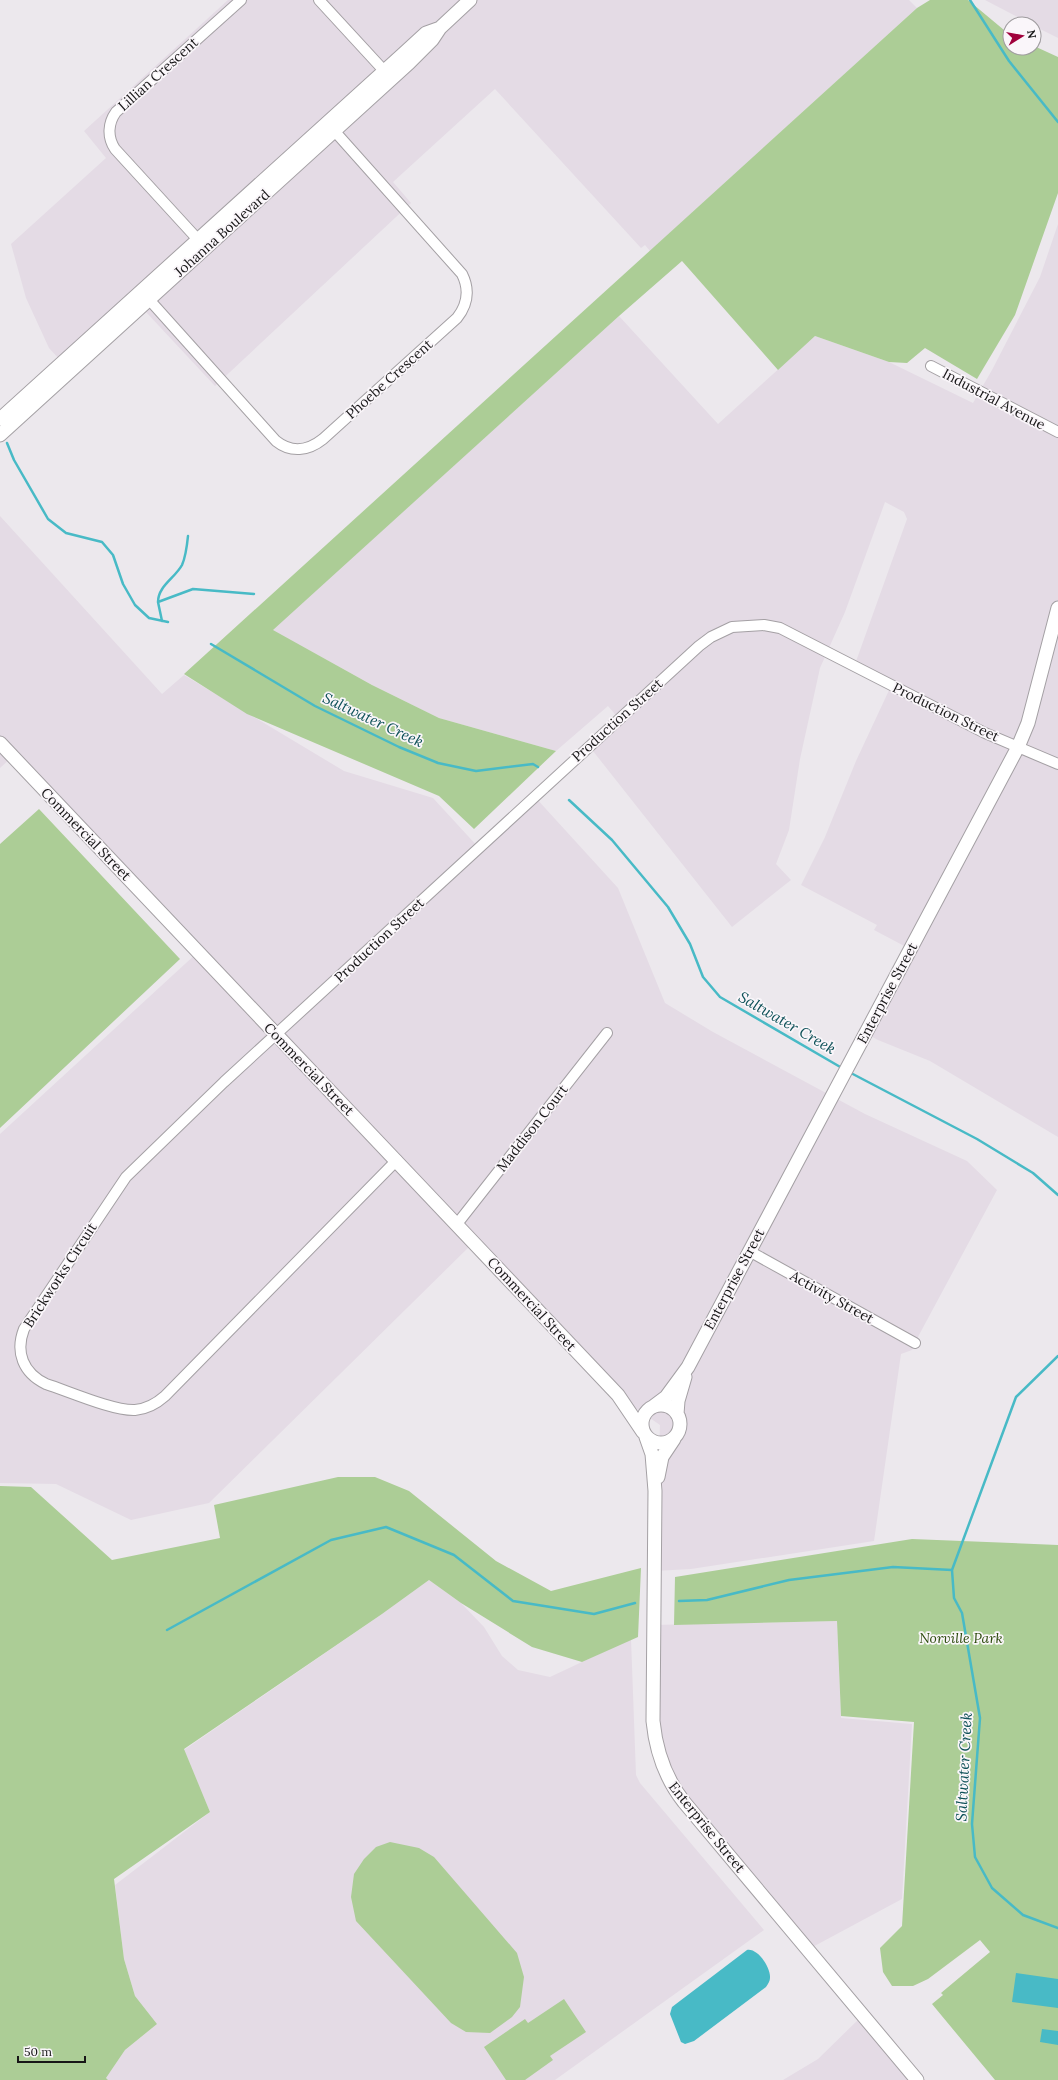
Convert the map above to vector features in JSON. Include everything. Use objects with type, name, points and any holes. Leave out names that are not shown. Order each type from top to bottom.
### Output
[{"type":"street","name":"Lillian Crescent","points":[[202,244],[115,149],[110,138],[110,124],[116,112],[240,0]]},
{"type":"street","points":[[319,0],[388,75]]},
{"type":"street","name":"Johanna Boulevard","points":[[0,419],[145,295],[202,244],[388,75],[426,33],[440,28],[470,0]]},
{"type":"street","name":"Phoebe Crescent","points":[[145,295],[276,441],[281,445],[295,450],[310,447],[323,439],[457,318],[464,308],[467,297],[466,284],[462,274],[330,127]]},
{"type":"street","name":"Johanna Boulevard","points":[[0,435],[145,295]]},
{"type":"street","name":"Industrial Avenue","points":[[931,366],[1058,432]]},
{"type":"street","name":"Enterprise Street","points":[[653,1406],[666,1397],[688,1368],[1018,747],[1028,723],[1058,608]]},
{"type":"street","name":"Production Street","points":[[276,1034],[699,646],[722,630],[748,625],[764,625],[780,628],[985,733],[1058,764]]},
{"type":"street","name":"Commercial Street","points":[[0,743],[618,1395],[644,1434]]},
{"type":"street","name":"Maddison Court","points":[[457,1224],[607,1033]]},
{"type":"street","name":"Brickworks Circuit","points":[[276,1034],[142,1162],[113,1195],[24,1329],[20,1344],[20,1352],[24,1365],[31,1375],[46,1384],[120,1408],[139,1409],[155,1404],[165,1396],[396,1160]]},
{"type":"street","name":"Activity Street","points":[[749,1251],[915,1343]]},
{"type":"street","name":"Enterprise Street","points":[[677,1414],[678,1401],[688,1368]]},
{"type":"street","name":"Commercial Street","points":[[618,1395],[640,1406],[653,1406]]},
{"type":"street","points":[[653,1406],[667,1406],[677,1414],[680,1427],[674,1439],[661,1444],[655,1443],[644,1434],[642,1417],[653,1406]]},
{"type":"street","name":"Enterprise Street","points":[[644,1434],[652,1454],[655,1491],[653,1721],[657,1749],[666,1775],[684,1802],[917,2080]]},
{"type":"street","name":"Enterprise Street","points":[[655,1491],[662,1457],[674,1439]]},
{"type":"shaded area","points":[[228,0],[909,0],[917,8],[650,251],[645,245],[641,248],[495,89],[393,182],[411,203],[215,386],[146,312],[73,374],[49,348],[26,298],[11,244],[106,158],[84,131]]},
{"type":"shaded area","points":[[985,0],[1058,0],[1058,38],[1042,30],[1042,16],[1016,16]]},
{"type":"shaded area","points":[[1058,224],[1058,1137],[930,1061],[878,1040],[865,1033],[910,949],[874,930],[877,925],[801,885],[825,837],[856,761],[891,686],[854,667],[907,519],[904,512],[885,502],[845,612],[820,668],[800,759],[789,830],[776,864],[791,880],[732,927],[589,746],[619,719],[608,706],[556,751],[439,718],[372,685],[272,630],[619,316],[718,424],[815,336],[889,362],[973,403],[992,370],[1040,277]]},
{"type":"shaded area","points":[[0,516],[162,694],[184,675],[344,771],[433,798],[479,848],[535,797],[618,888],[665,1003],[713,1032],[865,1114],[967,1161],[997,1190],[912,1350],[901,1354],[874,1541],[691,1569],[655,1571],[660,1425],[618,1396],[473,1243],[209,1503],[131,1520],[56,1484],[0,1483],[0,1134],[198,952],[12,757],[0,768]]},
{"type":"shaded area","points":[[429,1580],[461,1603],[484,1627],[502,1656],[518,1670],[550,1677],[631,1639],[636,1775],[640,1783],[764,1930],[555,2080],[108,2080],[106,2078],[125,2050],[157,2024],[135,1996],[124,1959],[115,1885],[210,1812],[184,1750]]},
{"type":"shaded area","points":[[837,1621],[841,1718],[912,1724],[902,1899],[807,1950],[661,1763],[653,1625]]},
{"type":"shaded area","points":[[862,2016],[916,2080],[783,2080],[818,2059]]},
{"type":"green space","points":[[930,0],[968,0],[1002,28],[1002,56],[1042,56],[1042,50],[1058,57],[1058,193],[1015,315],[977,379],[925,348],[907,363],[889,362],[815,336],[778,370],[682,261],[619,316],[273,630],[372,685],[439,718],[556,751],[474,829],[439,796],[247,714],[184,674],[917,8]]},
{"type":"green space","points":[[39,809],[180,959],[0,1128],[0,844]]},
{"type":"green space","points":[[338,1477],[375,1477],[409,1491],[496,1561],[551,1591],[641,1568],[638,1637],[582,1662],[532,1647],[461,1603],[429,1580],[382,1614],[184,1749],[210,1812],[114,1879],[124,1959],[135,1996],[157,2024],[125,2050],[106,2078],[108,2080],[0,2080],[0,1486],[31,1487],[112,1560],[220,1538],[214,1505]]},
{"type":"green space","name":"Norville Park","points":[[912,1539],[1058,1545],[1058,2080],[995,2080],[932,2004],[943,1995],[941,1993],[990,1952],[980,1940],[928,1979],[913,1986],[892,1986],[883,1972],[880,1948],[902,1926],[914,1722],[841,1716],[837,1621],[674,1625],[675,1577]]},
{"type":"green space","points":[[390,1842],[419,1848],[434,1857],[517,1953],[524,1977],[520,2007],[512,2017],[490,2033],[466,2032],[451,2023],[356,1921],[351,1897],[354,1874],[364,1859],[376,1847]]},
{"type":"green space","points":[[564,1999],[586,2032],[550,2056],[553,2060],[525,2080],[506,2080],[484,2047],[525,2019],[528,2023]]},
{"type":"water","points":[[747,1950],[755,1952],[766,1964],[770,1978],[766,1987],[694,2041],[685,2044],[681,2042],[670,2014],[672,2007]]},
{"type":"water","points":[[1016,1973],[1058,1979],[1058,2008],[1012,2002]]},
{"type":"water","points":[[1042,2029],[1058,2031],[1058,2045],[1040,2042]]},
{"type":"waterway","points":[[970,0],[1009,61],[1058,122]]},
{"type":"waterway","name":"Saltwater Creek","points":[[7,443],[14,460],[48,519],[66,533],[102,542],[113,555],[123,584],[135,605],[149,618],[168,622]]},
{"type":"waterway","points":[[158,602],[161,591],[182,565],[188,536]]},
{"type":"waterway","points":[[162,621],[158,602],[193,589],[254,594]]},
{"type":"waterway","name":"Saltwater Creek","points":[[211,644],[315,706],[399,747],[438,763],[476,771],[533,764],[538,767]]},
{"type":"waterway","name":"Saltwater Creek","points":[[569,800],[612,840],[668,907],[690,944],[703,977],[720,997],[842,1068]]},
{"type":"waterway","name":"Saltwater Creek","points":[[849,1072],[977,1139],[1033,1173],[1058,1195]]},
{"type":"waterway","name":"Saltwater Creek","points":[[1058,1356],[1016,1397],[952,1570],[954,1598],[962,1613],[980,1718],[972,1824],[975,1857],[992,1888],[1023,1915],[1058,1928]]},
{"type":"waterway","points":[[167,1630],[331,1540],[386,1527],[454,1555],[513,1601],[594,1614],[635,1603]]},
{"type":"waterway","points":[[679,1601],[707,1600],[789,1580],[893,1567],[952,1570]]}]
